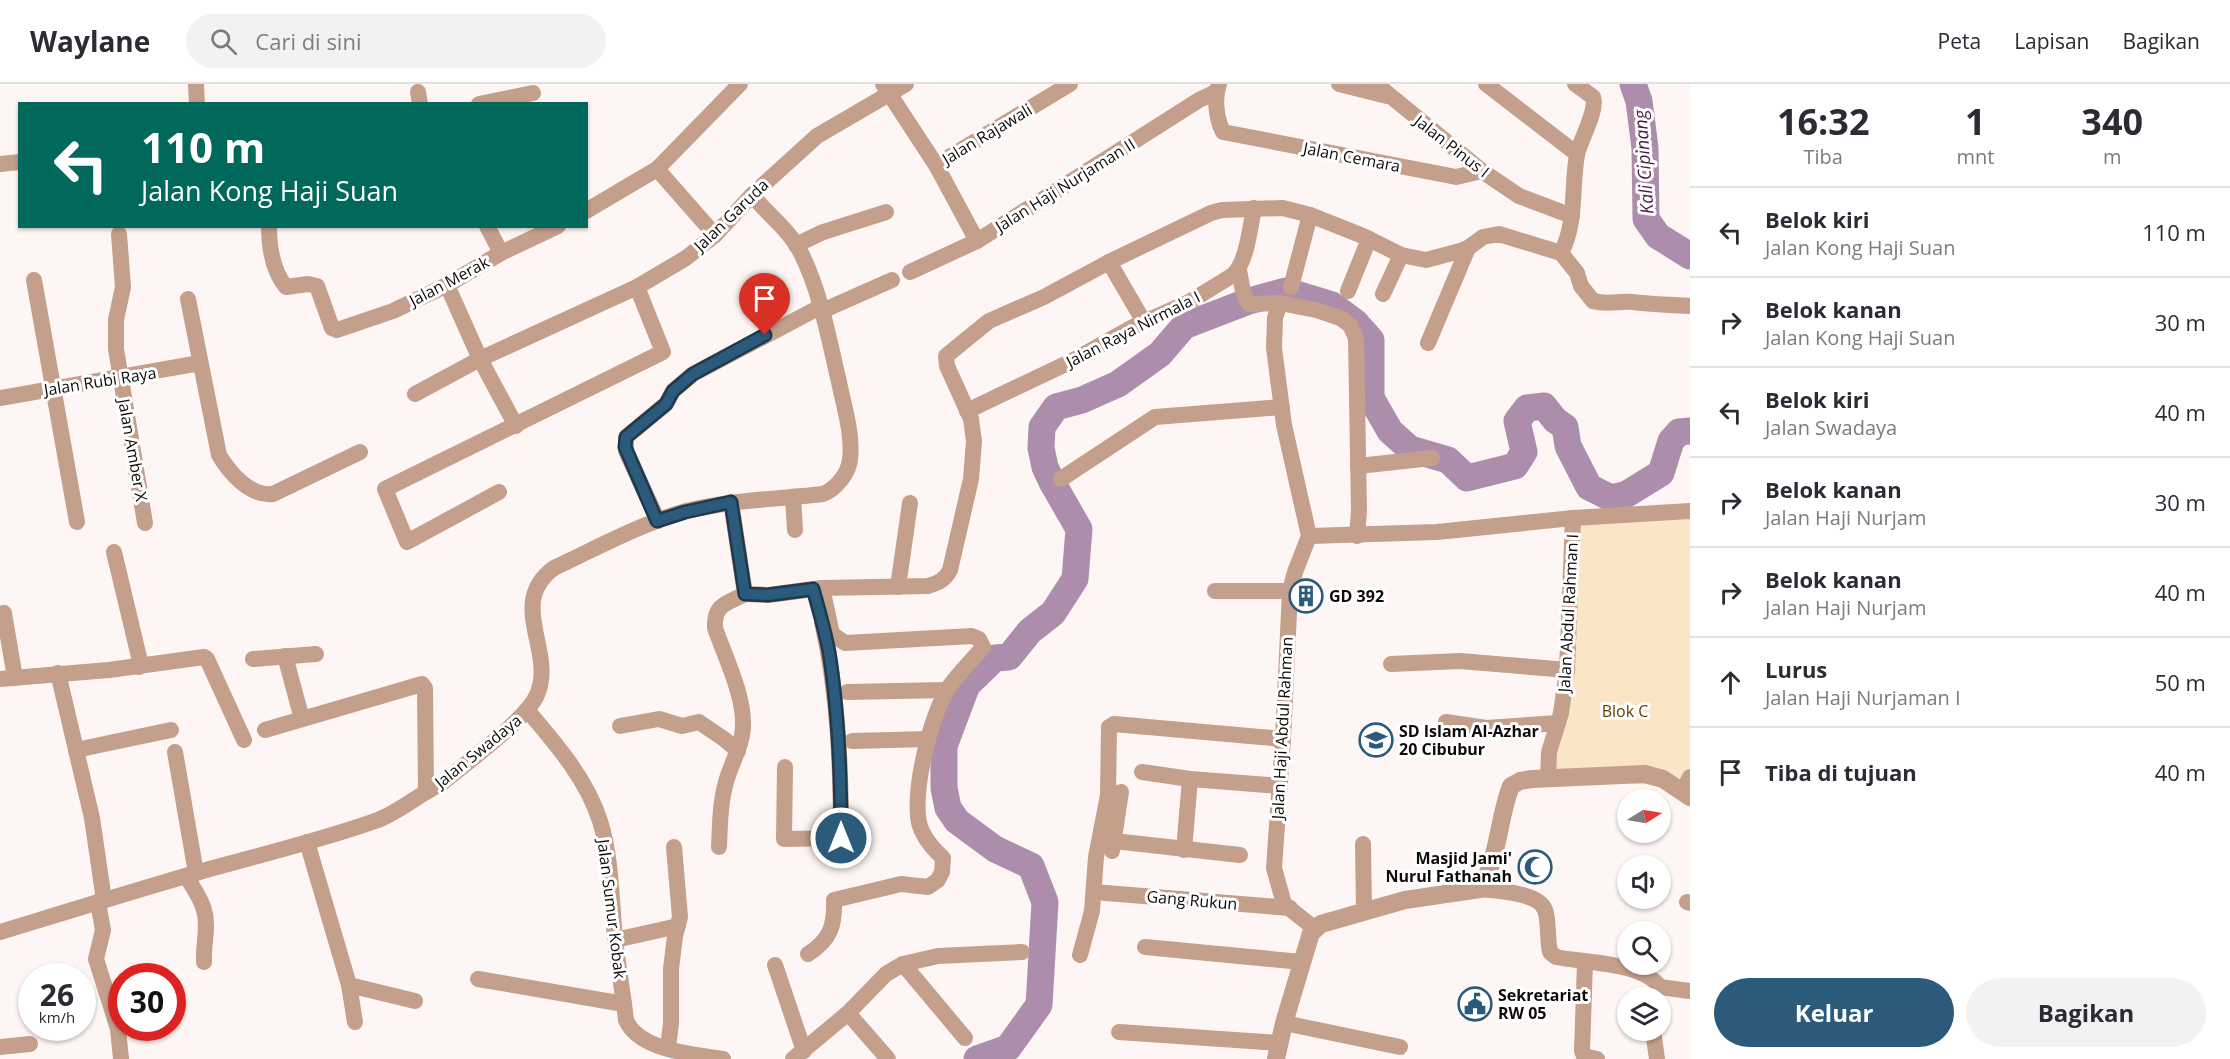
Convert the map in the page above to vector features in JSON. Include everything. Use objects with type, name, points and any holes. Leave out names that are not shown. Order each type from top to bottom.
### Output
[{"type":"street","points":[[196,84],[197,102]]},
{"type":"street","points":[[588,210],[657,169],[740,84]]},
{"type":"street","name":"Jalan Garuda","points":[[415,394],[480,359],[637,287],[686,258],[715,235],[752,195],[817,136],[886,89],[906,84]]},
{"type":"street","name":"Jalan Rajawali","points":[[936,165],[1070,84]]},
{"type":"street","points":[[1339,84],[1365,86]]},
{"type":"street","points":[[1486,84],[1577,154]]},
{"type":"street","points":[[1561,253],[1566,243],[1572,216],[1577,154],[1595,101],[1575,84]]},
{"type":"street","name":"Jalan Pinus I","points":[[1365,86],[1391,97],[1482,171],[1519,196],[1572,216]]},
{"type":"street","name":"Jalan Cemara","points":[[1217,88],[1219,126],[1223,132],[1456,177],[1482,171]]},
{"type":"street","name":"Jalan Haji Nurjaman II","points":[[910,272],[978,241],[1217,88]]},
{"type":"street","points":[[886,89],[936,165],[978,241]]},
{"type":"street","points":[[489,102],[533,93]]},
{"type":"street","points":[[1446,175],[1453,148]]},
{"type":"street","points":[[0,164],[18,162]]},
{"type":"street","points":[[657,169],[715,235]]},
{"type":"street","name":"Jalan Swadaya","points":[[0,932],[307,842],[380,819],[408,805],[426,791],[441,784],[528,711],[537,694],[542,673],[532,611],[532,597],[537,585],[554,568],[657,521],[685,512],[731,502],[824,494],[830,491],[839,482],[850,462],[846,417],[821,309],[802,254],[752,195]]},
{"type":"street","points":[[1254,208],[1239,270],[1246,298],[1316,310],[1343,319],[1356,338],[1359,511],[1357,536]]},
{"type":"street","points":[[719,847],[722,797],[730,768],[743,736],[739,698],[715,628],[714,616],[717,610],[745,594],[768,595],[818,589],[928,586],[937,584],[946,578],[950,570],[970,479],[974,441],[971,419],[947,366],[946,356],[989,321],[1044,297],[1109,262],[1211,213],[1254,208],[1283,208],[1310,215],[1401,255],[1426,260],[1468,248],[1483,237],[1499,234],[1561,253],[1577,273],[1581,286],[1593,301],[1614,304],[1633,302],[1655,306],[1690,306]]},
{"type":"street","points":[[796,245],[823,232],[886,212]]},
{"type":"street","points":[[1291,287],[1310,215]]},
{"type":"street","name":"Jalan Merak","points":[[269,228],[269,244],[278,277],[286,287],[308,284],[317,286],[332,328],[337,330],[393,311],[554,228]]},
{"type":"street","points":[[488,228],[501,254]]},
{"type":"street","name":"Jalan Amber X","points":[[119,234],[123,287],[116,320],[116,349],[145,523]]},
{"type":"street","points":[[1348,291],[1369,239]]},
{"type":"street","points":[[1428,344],[1468,248]]},
{"type":"street","points":[[1383,294],[1401,255]]},
{"type":"street","points":[[1109,262],[1144,322]]},
{"type":"street","name":"Jalan Raya Nirmala I","points":[[967,411],[1072,361],[1144,322],[1189,302],[1239,270]]},
{"type":"street","points":[[34,280],[77,522]]},
{"type":"street","points":[[657,521],[626,451],[626,437],[666,404],[673,391],[693,374],[821,309],[892,280]]},
{"type":"street","points":[[447,285],[480,359],[516,426]]},
{"type":"street","points":[[500,492],[406,542],[385,489],[663,352],[637,287]]},
{"type":"street","points":[[188,299],[219,455],[232,473],[252,489],[268,495],[360,452]]},
{"type":"street","points":[[1280,303],[1275,318],[1274,334],[1282,407],[1296,486],[1309,536],[1357,536],[1690,511]]},
{"type":"street","name":"Jalan Rubi Raya","points":[[0,398],[200,363]]},
{"type":"street","points":[[1061,479],[1155,417],[1282,407]]},
{"type":"street","points":[[1358,466],[1431,458]]},
{"type":"street","points":[[793,497],[795,530]]},
{"type":"street","points":[[731,502],[745,594]]},
{"type":"street","points":[[898,587],[909,503]]},
{"type":"street","name":"Jalan Abdul Rahman I","points":[[1548,778],[1550,746],[1558,723],[1567,670],[1573,518]]},
{"type":"street","name":"Jalan Haji Abdul Rahman","points":[[1309,536],[1294,572],[1290,591],[1274,868],[1284,904],[1314,928]]},
{"type":"street","points":[[114,552],[137,649],[139,667]]},
{"type":"street","points":[[808,954],[823,945],[830,932],[835,918],[834,900],[901,884],[928,887],[938,880],[942,872],[943,858],[928,844],[918,817],[920,778],[928,739],[947,690],[983,647],[979,639],[972,636],[845,643],[832,634],[818,589]]},
{"type":"street","points":[[785,767],[784,839],[841,838],[841,759],[832,679],[818,589]]},
{"type":"street","points":[[1215,591],[1290,591]]},
{"type":"street","points":[[4,613],[7,678],[139,667],[199,657],[207,660],[244,740]]},
{"type":"street","points":[[253,658],[316,654]]},
{"type":"street","points":[[285,656],[302,719]]},
{"type":"street","points":[[1391,664],[1460,661],[1567,670]]},
{"type":"street","points":[[58,673],[92,818],[103,930],[96,959],[118,1029],[121,1059]]},
{"type":"street","points":[[265,730],[419,684],[423,685],[426,791]]},
{"type":"street","points":[[848,692],[947,690]]},
{"type":"street","name":"Jalan Sumur Kobak","points":[[528,711],[566,756],[584,786],[600,821],[609,864],[615,940],[626,1020],[630,1028],[651,1043],[723,1059]]},
{"type":"street","points":[[620,726],[659,719],[682,726],[699,722],[738,751]]},
{"type":"street","points":[[1446,722],[1486,728],[1558,723]]},
{"type":"street","points":[[1080,955],[1092,911],[1096,857],[1108,795],[1108,730],[1111,725],[1283,739]]},
{"type":"street","points":[[76,750],[171,729]]},
{"type":"street","points":[[852,741],[928,739]]},
{"type":"street","points":[[175,752],[191,875],[204,909],[206,925],[203,946],[204,962]]},
{"type":"street","points":[[1142,772],[1190,779],[1280,786]]},
{"type":"street","points":[[1480,889],[1488,877],[1504,804],[1511,786],[1520,781],[1645,774],[1688,788]]},
{"type":"street","points":[[1184,850],[1190,779]]},
{"type":"street","points":[[1121,792],[1113,846],[1240,855]]},
{"type":"street","points":[[307,842],[348,985],[355,1022]]},
{"type":"street","points":[[1363,844],[1365,910]]},
{"type":"street","points":[[668,1048],[671,1023],[670,969],[678,926],[680,899],[674,847]]},
{"type":"street","points":[[1119,1032],[1277,1051],[1314,928],[1365,910],[1405,900],[1480,889],[1533,898],[1540,903],[1545,911],[1550,952],[1556,957],[1630,970],[1655,980],[1657,987]]},
{"type":"street","name":"Gang Rukun","points":[[1094,892],[1290,908]]},
{"type":"street","points":[[615,940],[678,926]]},
{"type":"street","points":[[1145,947],[1302,962]]},
{"type":"street","points":[[775,965],[799,1055],[848,1013],[886,974],[903,964],[938,956],[1022,952]]},
{"type":"street","points":[[1585,963],[1582,1051],[1584,1056],[1597,1059]]},
{"type":"street","points":[[903,964],[965,1038]]},
{"type":"street","points":[[478,979],[624,1004]]},
{"type":"street","points":[[348,985],[415,1001]]},
{"type":"street","points":[[1671,992],[1690,991]]},
{"type":"street","points":[[848,1013],[888,1059]]},
{"type":"street","points":[[1284,1023],[1400,1047]]},
{"type":"street","points":[[1655,1041],[1657,1059]]},
{"type":"street","points":[[0,1047],[30,1044]]},
{"type":"green space","name":"Blok C","points":[[1690,509],[1690,764],[1684,787],[1548,778],[1567,670],[1573,518]]},
{"type":"waterway","name":"Kali Cipinang","points":[[1633,84],[1639,101],[1645,148],[1646,219],[1658,236],[1690,256]]},
{"type":"waterway","name":"Kali Cipinang","points":[[977,1059],[1008,1048],[1039,1005],[1045,902],[1031,866],[995,849],[957,821],[948,808],[944,788],[944,746],[967,685],[995,658],[1009,657],[1030,631],[1053,613],[1075,579],[1079,529],[1052,482],[1045,467],[1041,448],[1042,427],[1056,407],[1082,400],[1118,384],[1160,354],[1184,326],[1249,301],[1286,291],[1332,305],[1355,322],[1371,340],[1371,398],[1390,431],[1410,449],[1448,460],[1467,478],[1515,466],[1524,452],[1517,421],[1527,408],[1544,406],[1555,420],[1565,427],[1568,446],[1589,487],[1611,498],[1627,494],[1661,473],[1671,441],[1679,432],[1690,431]]},
{"type":"place","name":"GD 392","points":[[1306,596]]},
{"type":"place","name":"SD Islam Al-Azhar 20 Cibubur","points":[[1376,740]]},
{"type":"place","name":"Masjid Jami' Nurul Fathanah","points":[[1535,867]]},
{"type":"place","name":"Sekretariat RW 05","points":[[1475,1004]]},
{"type":"route","points":[[765,335],[693,374],[673,391],[666,404],[626,437],[625,447],[657,521],[731,502],[745,594],[768,595],[813,589],[828,651],[841,759],[841,838]]}]
